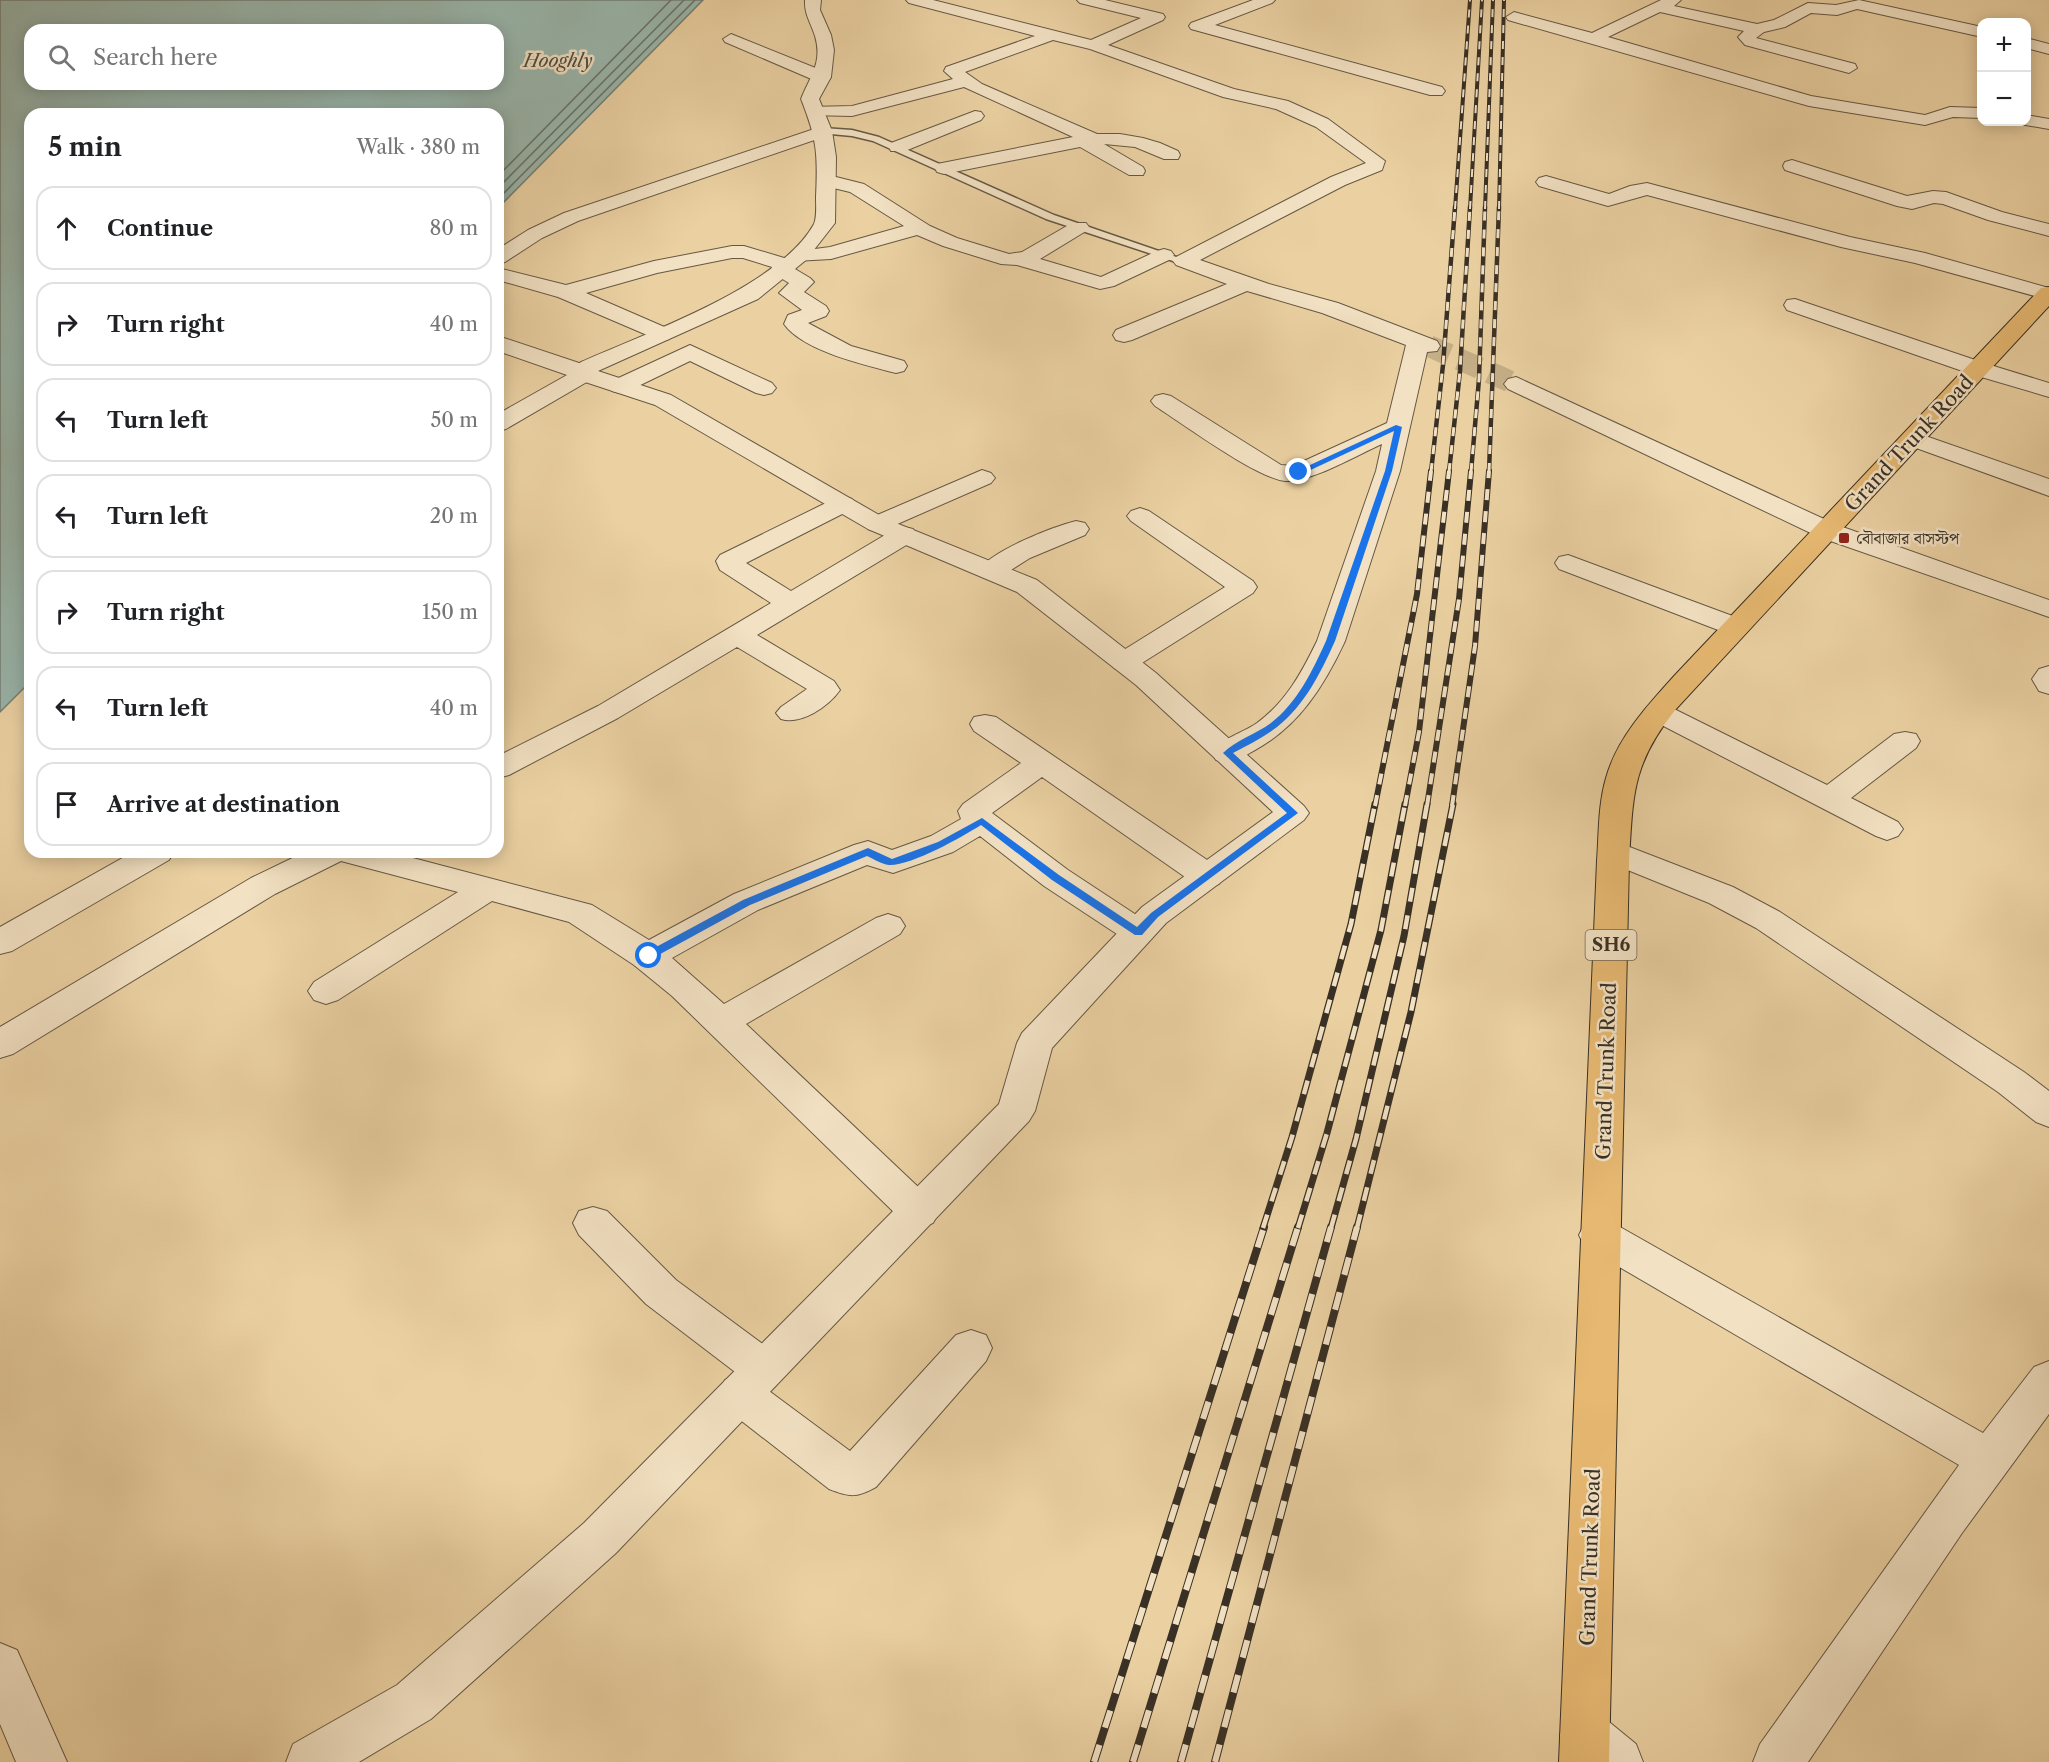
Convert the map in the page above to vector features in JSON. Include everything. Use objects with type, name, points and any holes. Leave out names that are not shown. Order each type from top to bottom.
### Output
[{"type":"main road","name":"Grand Trunk Road","points":[[1596,1753],[1599,1235],[1615,815],[1621,778],[1635,745],[1658,712],[2049,294]]},
{"type":"street","points":[[504,420],[583,373],[661,334],[750,294],[789,264],[825,223],[827,157],[811,95],[822,77],[826,50],[823,35],[812,10],[813,0]]},
{"type":"street","points":[[828,181],[857,188],[920,228],[950,242],[1008,260],[1022,260],[1100,283],[1173,258],[1378,164],[1373,158],[1322,123],[1282,105],[1229,93],[1093,45],[914,0]]},
{"type":"street","points":[[1085,0],[1202,26],[1436,91]]},
{"type":"street","points":[[1202,26],[1267,0]]},
{"type":"street","points":[[1594,38],[1666,3],[1756,29]]},
{"type":"street","points":[[1850,68],[1749,41],[1747,36],[1756,29],[1779,24],[1808,8],[1840,10],[1856,4],[1977,31]]},
{"type":"street","points":[[1093,45],[1157,17]]},
{"type":"street","points":[[1514,17],[1816,103],[1925,120],[1950,112],[1977,113]]},
{"type":"street","points":[[1052,35],[952,71],[984,92],[1086,139],[1136,171]]},
{"type":"street","points":[[731,39],[822,77]]},
{"type":"street","points":[[2031,45],[2049,49]]},
{"type":"street","points":[[2031,56],[2049,60]]},
{"type":"street","points":[[504,254],[535,234],[571,217],[819,121],[967,81]]},
{"type":"street","points":[[898,147],[975,116]]},
{"type":"street","points":[[2031,121],[2049,124]]},
{"type":"street","points":[[944,168],[1086,139],[1124,140],[1149,144],[1171,155]]},
{"type":"street","points":[[1792,166],[1904,202],[1912,203],[1933,197],[1946,198],[1995,216],[2049,230]]},
{"type":"street","points":[[1546,182],[1608,200],[1616,199],[1637,189],[1647,189],[1848,243],[1928,259],[2049,294]]},
{"type":"street","points":[[1022,260],[1079,227]]},
{"type":"street","points":[[566,292],[645,269],[732,252],[744,252],[789,264],[920,228]]},
{"type":"street","points":[[1173,258],[1245,284],[1330,308],[1424,344],[1388,471],[1330,641],[1318,668],[1302,694],[1275,724],[1227,753]]},
{"type":"street","points":[[789,264],[804,283],[791,290],[790,293],[818,310],[796,320],[795,324],[821,343],[840,351],[896,366]]},
{"type":"street","points":[[504,276],[566,292],[661,334]]},
{"type":"street","points":[[1124,335],[1245,284]]},
{"type":"street","points":[[1795,304],[1979,369],[2049,390]]},
{"type":"street","points":[[311,1762],[414,1702],[600,1538],[1016,1112],[1035,1043],[1154,915],[1293,813],[1146,679],[1026,585],[890,529],[663,400],[504,345]]},
{"type":"street","points":[[621,386],[690,352],[764,388]]},
{"type":"street","points":[[1516,384],[1828,531],[2049,609]]},
{"type":"street","points":[[1163,401],[1273,471],[1287,474],[1299,472],[1399,427]]},
{"type":"street","points":[[1914,440],[2049,488]]},
{"type":"street","points":[[504,757],[608,712],[790,603],[890,529],[982,478]]},
{"type":"street","points":[[790,603],[729,564],[729,561],[843,504]]},
{"type":"street","points":[[1124,662],[1243,587],[1140,516]]},
{"type":"street","points":[[991,571],[1021,552],[1076,530]]},
{"type":"street","points":[[1568,563],[1736,627]]},
{"type":"street","points":[[738,634],[824,687],[825,690],[791,713]]},
{"type":"street","points":[[2049,675],[2046,679],[2049,685]]},
{"type":"street","points":[[1658,712],[1887,829]]},
{"type":"street","points":[[985,724],[1207,876]]},
{"type":"street","points":[[1829,799],[1905,741]]},
{"type":"street","points":[[1041,763],[974,811],[975,816],[1056,878],[1138,932]]},
{"type":"street","points":[[649,956],[746,902],[865,853],[868,852],[893,862],[942,844],[982,821]]},
{"type":"street","points":[[1614,852],[1721,895],[1768,920],[2011,1082],[2049,1112]]},
{"type":"street","points":[[0,942],[147,858]]},
{"type":"street","points":[[0,1044],[307,858]]},
{"type":"street","points":[[371,858],[580,913],[649,956],[919,1212]]},
{"type":"street","points":[[326,991],[487,889]]},
{"type":"street","points":[[721,1023],[888,927]]},
{"type":"street","points":[[593,1223],[844,1474],[852,1476],[860,1472],[971,1348]]},
{"type":"street","points":[[1599,1235],[1989,1459]]},
{"type":"street","points":[[1778,1762],[1946,1518],[2049,1380]]},
{"type":"street","points":[[0,1667],[42,1762]]},
{"type":"lane","points":[[819,121],[898,147],[1050,217],[1173,258]]},
{"type":"water","name":"Hooghly","points":[[0,0],[703,0],[504,202],[504,108],[24,108],[24,688],[0,712]]},
{"type":"tunnel","points":[[1429,346],[1516,384]]},
{"type":"railway","points":[[1455,209],[1470,0]]},
{"type":"railway","points":[[1470,209],[1482,0]]},
{"type":"railway","points":[[1485,209],[1493,0]]},
{"type":"railway","points":[[1499,209],[1504,0]]},
{"type":"railway","points":[[1431,472],[1443,365],[1455,207]]},
{"type":"railway","points":[[1449,472],[1460,371],[1470,207]]},
{"type":"railway","points":[[1471,472],[1479,379],[1485,207]]},
{"type":"railway","points":[[1489,472],[1499,207]]},
{"type":"railway","points":[[1375,806],[1417,594],[1431,471]]},
{"type":"railway","points":[[1405,806],[1419,732],[1449,471]]},
{"type":"railway","points":[[1427,806],[1459,599],[1471,471]]},
{"type":"railway","points":[[1452,806],[1475,646],[1489,471]]},
{"type":"railway","points":[[1263,1228],[1292,1137],[1351,924],[1375,804]]},
{"type":"railway","points":[[1298,1228],[1327,1133],[1381,930],[1405,804]]},
{"type":"railway","points":[[1331,1228],[1356,1139],[1404,936],[1427,804]]},
{"type":"railway","points":[[1357,1228],[1411,1012],[1453,804]]},
{"type":"railway","points":[[1094,1762],[1264,1227]]},
{"type":"railway","points":[[1133,1762],[1298,1227]]},
{"type":"railway","points":[[1181,1762],[1331,1227]]},
{"type":"railway","points":[[1215,1762],[1357,1227]]},
{"type":"place","name":"বৌবাজার বাসস্টপ","points":[[1844,538]]},
{"type":"route","points":[[649,956],[746,902],[865,853],[868,852],[893,862],[942,844],[982,821],[1056,878],[1138,932],[1154,915],[1293,813],[1227,753],[1275,724],[1302,694],[1318,668],[1330,641],[1388,471],[1399,427],[1299,472]]}]
